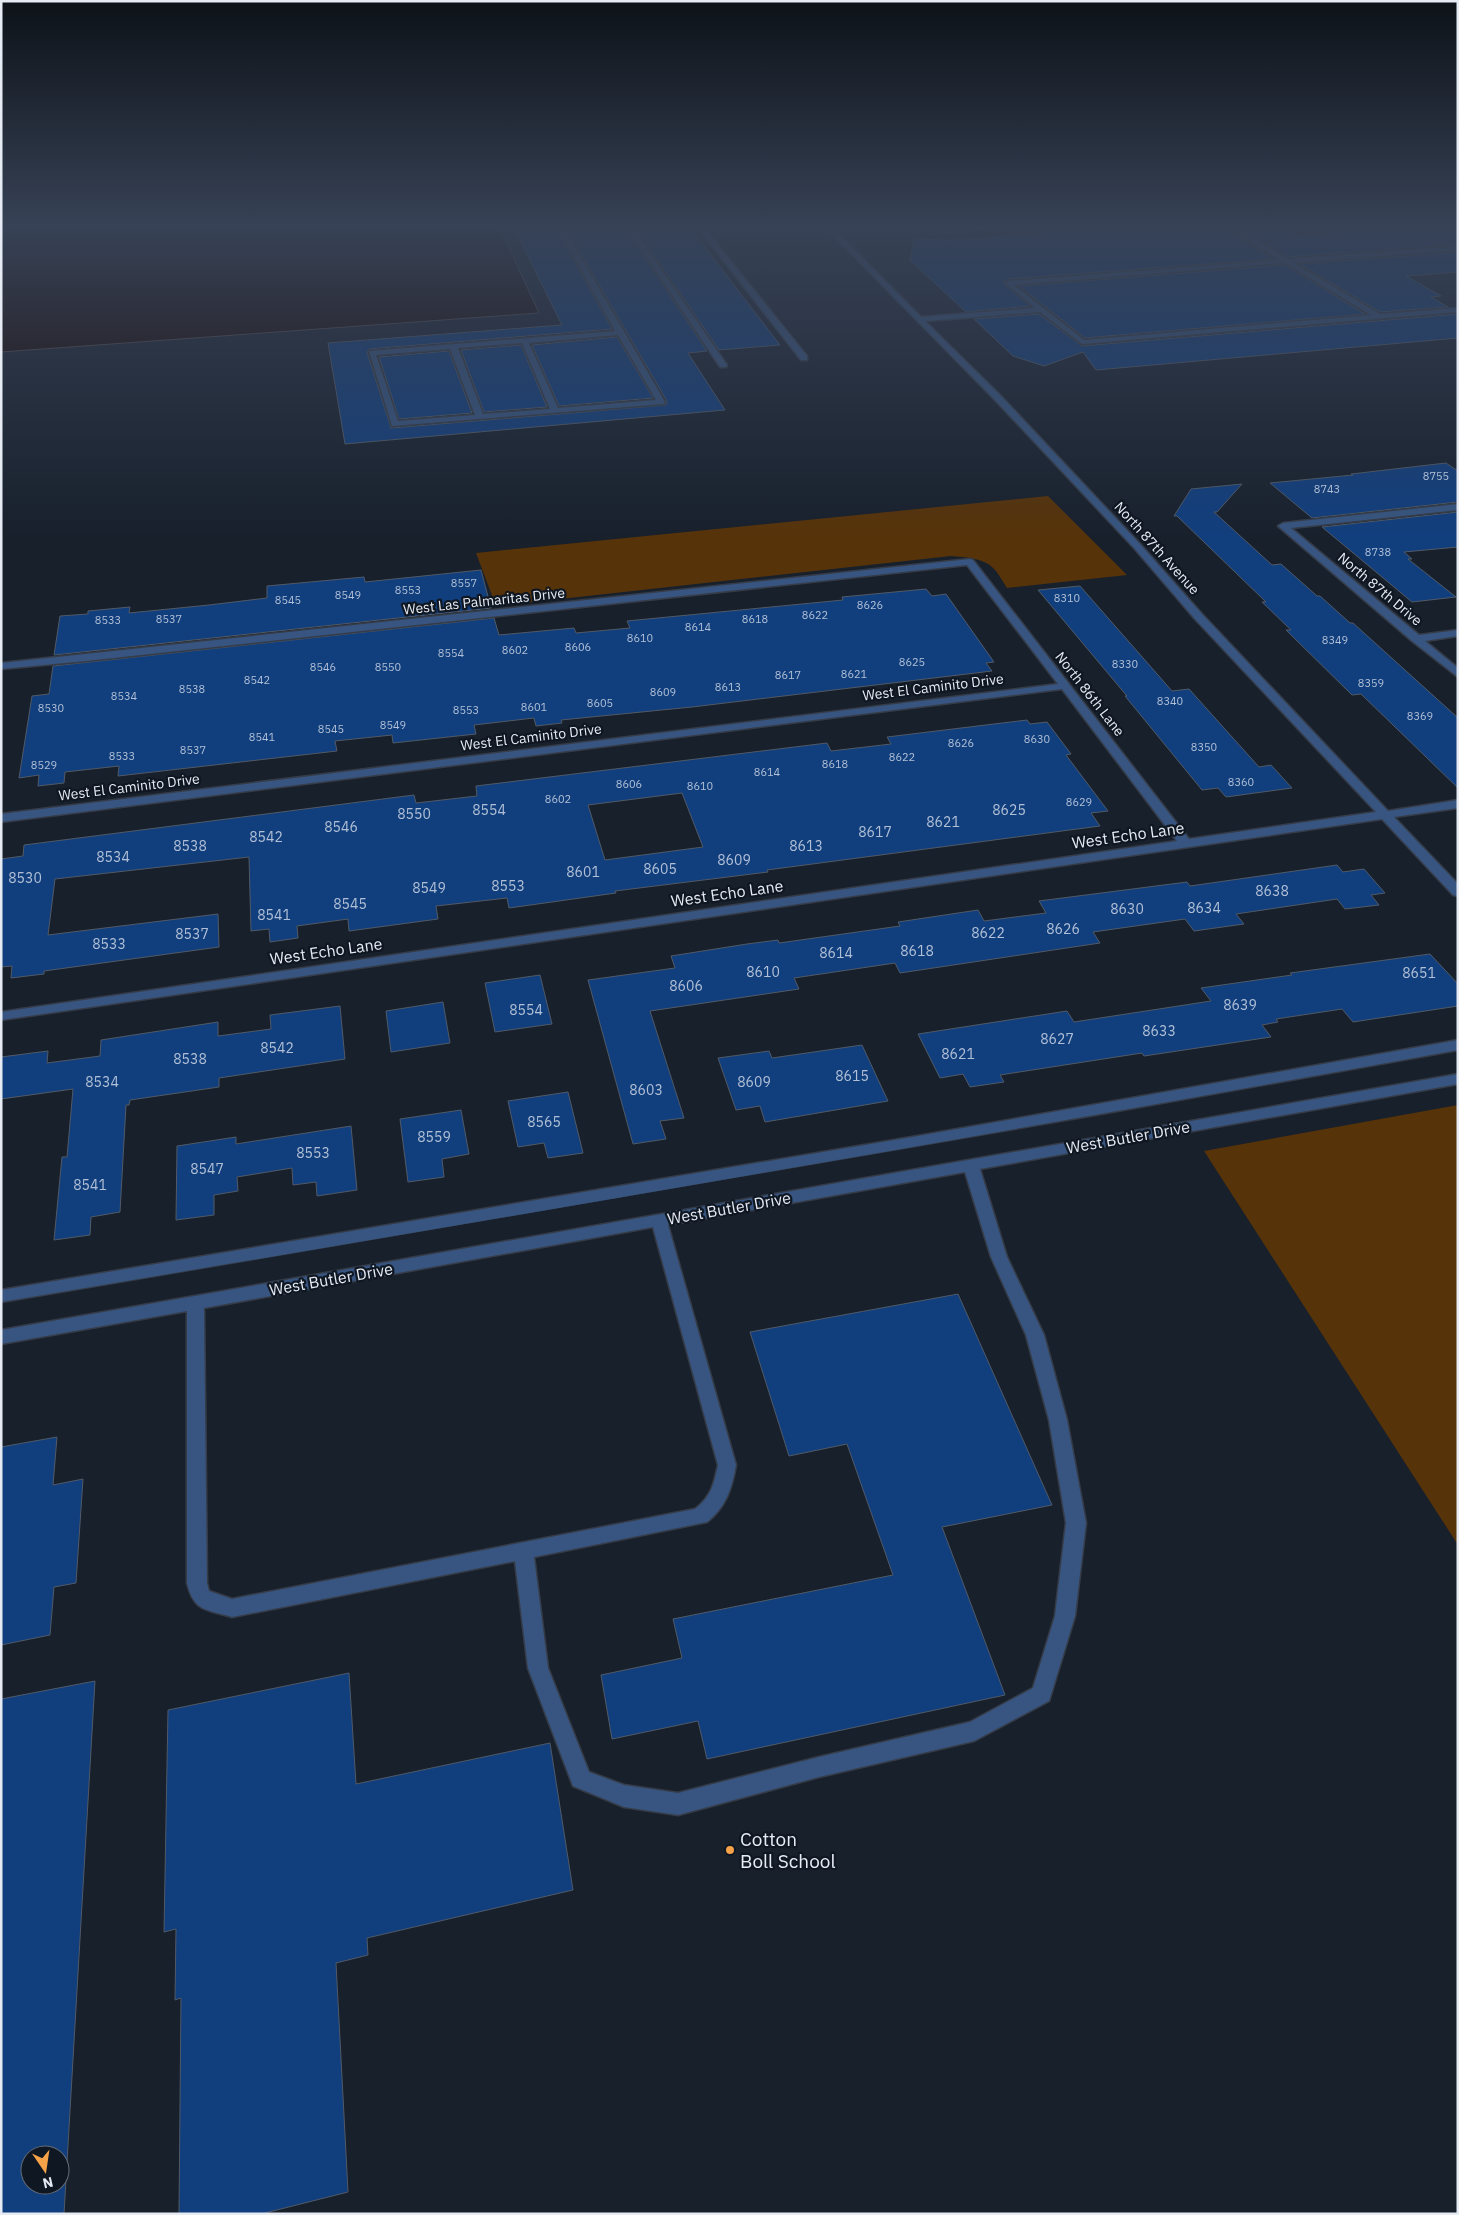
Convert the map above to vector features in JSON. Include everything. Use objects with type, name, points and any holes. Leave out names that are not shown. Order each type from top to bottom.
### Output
[{"type":"street","points":[[701,331],[724,364]]},
{"type":"street","points":[[783,331],[804,358]]},
{"type":"street","name":"North 87th Avenue","points":[[931,331],[998,398],[1137,546],[1198,616],[1458,892]]},
{"type":"street","points":[[1069,331],[1082,342],[1208,331]]},
{"type":"street","points":[[620,333],[661,402],[395,424],[372,353],[525,340],[620,333]]},
{"type":"street","points":[[525,340],[555,411]]},
{"type":"street","points":[[453,346],[480,417]]},
{"type":"street","name":"North 87th Drive","points":[[1458,507],[1283,526],[1458,674]]},
{"type":"street","name":"West Las Palmaritas Drive","points":[[1,666],[970,562]]},
{"type":"street","name":"North 86th Lane","points":[[970,562],[1186,844]]},
{"type":"street","points":[[1416,638],[1458,633]]},
{"type":"street","name":"West El Caminito Drive","points":[[1,818],[1064,686]]},
{"type":"street","name":"West Echo Lane","points":[[1,1016],[1458,804]]},
{"type":"street","name":"West Butler Drive","points":[[1,1296],[538,1207],[1212,1090],[1458,1045]]},
{"type":"street","name":"West Butler Drive","points":[[1,1337],[1458,1079]]},
{"type":"street","points":[[523,1550],[538,1668],[581,1779],[624,1796],[678,1804],[819,1767],[974,1731],[1042,1694],[1065,1616],[1076,1523],[1058,1420],[1035,1335],[999,1258],[972,1165]]},
{"type":"street","points":[[195,1303],[197,1583],[200,1596],[205,1600],[232,1608],[700,1516],[713,1508],[722,1492],[727,1465],[659,1220]]},
{"type":"shaded area","points":[[1,331],[286,331],[1,352]]},
{"type":"shaded area","points":[[1048,496],[1127,575],[1007,588],[996,571],[987,563],[975,559],[951,556],[496,606],[476,553]]},
{"type":"shaded area","points":[[1458,1105],[1458,1545],[1204,1151]]},
{"type":"building","points":[[479,331],[583,331],[369,349],[367,352],[391,428],[666,405],[667,401],[626,331],[694,331],[707,351],[688,353],[725,410],[345,444],[328,343]]},
{"type":"building","points":[[706,331],[770,331],[780,345],[719,350]]},
{"type":"building","points":[[987,331],[1062,331],[1082,346],[1254,331],[1458,331],[1458,338],[1096,370],[1083,352],[1044,366],[1013,356]]},
{"type":"building","points":[[1077,331],[1162,331],[1085,338]]},
{"type":"building","points":[[617,337],[653,398],[559,406],[532,345]]},
{"type":"building","points":[[521,345],[547,407],[484,412],[461,350]]},
{"type":"building","points":[[449,351],[472,413],[399,419],[379,357]]},
{"type":"building","points":[[1446,463],[1458,471],[1458,502],[1312,518],[1270,483],[1353,475],[1351,474]]},
{"type":"building","points":[[1242,484],[1217,512],[1214,512],[1272,565],[1281,564],[1317,596],[1320,596],[1350,623],[1353,623],[1458,718],[1458,788],[1361,694],[1352,695],[1286,630],[1291,630],[1262,602],[1266,602],[1177,516],[1174,516],[1191,489]]},
{"type":"building","points":[[1458,512],[1458,547],[1404,552],[1412,559],[1408,559],[1456,597],[1412,602],[1322,527]]},
{"type":"building","points":[[481,570],[491,608],[54,655],[60,616],[88,614],[88,611],[130,607],[129,613],[267,598],[267,586],[364,577],[365,582]]},
{"type":"building","points":[[1080,586],[1172,691],[1189,689],[1259,767],[1271,765],[1292,788],[1226,797],[1218,788],[1202,790],[1125,696],[1127,696],[1038,590]]},
{"type":"building","points":[[926,589],[932,596],[946,594],[994,662],[986,663],[992,671],[692,707],[561,720],[562,723],[536,726],[534,718],[474,725],[476,734],[393,743],[392,735],[335,741],[337,751],[118,776],[119,766],[65,772],[64,783],[38,786],[39,775],[19,778],[32,696],[49,694],[53,666],[494,618],[499,635],[574,628],[576,633],[630,628],[627,621],[843,600],[842,597]]},
{"type":"building","points":[[1027,720],[1030,724],[1047,722],[1071,754],[1066,755],[1108,811],[1091,813],[1100,826],[615,891],[616,893],[509,908],[507,898],[436,906],[438,919],[349,931],[348,919],[297,926],[298,938],[270,942],[269,929],[251,931],[249,857],[55,879],[48,935],[218,914],[219,947],[44,971],[44,974],[11,978],[12,966],[1,967],[1,859],[23,856],[24,845],[414,795],[416,803],[477,796],[476,786],[827,743],[831,751],[891,744],[887,737]],"holes":[[[682,793],[703,847],[605,860],[588,805]]]},
{"type":"building","points":[[1337,865],[1343,872],[1364,869],[1385,893],[1371,895],[1379,905],[1345,909],[1337,899],[1236,914],[1244,924],[1194,931],[1185,919],[1093,932],[1100,943],[900,973],[895,963],[794,978],[799,989],[650,1011],[684,1118],[660,1121],[666,1139],[633,1144],[588,980],[675,968],[671,956],[747,944],[778,940],[779,943],[900,926],[898,922],[978,910],[984,921],[1046,913],[1039,901],[1187,882],[1190,886]]},
{"type":"building","points":[[1430,954],[1458,984],[1458,1006],[1353,1022],[1342,1009],[1276,1019],[1278,1022],[1262,1025],[1271,1037],[1144,1056],[1142,1053],[1000,1075],[1004,1082],[970,1087],[963,1074],[940,1078],[918,1034],[1067,1011],[1074,1022],[1211,1001],[1201,988],[1292,975],[1290,973]]},
{"type":"building","points":[[540,975],[552,1024],[495,1032],[485,983]]},
{"type":"building","points":[[443,1002],[450,1043],[391,1052],[386,1011]]},
{"type":"building","points":[[340,1006],[345,1059],[219,1078],[219,1087],[130,1100],[129,1105],[126,1105],[120,1212],[91,1217],[90,1235],[54,1240],[62,1157],[67,1157],[73,1089],[1,1099],[1,1057],[48,1051],[47,1063],[100,1056],[101,1040],[218,1022],[218,1036],[271,1029],[270,1015]]},
{"type":"building","points":[[862,1045],[888,1101],[765,1122],[760,1106],[736,1110],[718,1058],[769,1051],[772,1058]]},
{"type":"building","points":[[568,1092],[583,1153],[548,1158],[544,1143],[518,1147],[508,1101]]},
{"type":"building","points":[[461,1110],[469,1154],[442,1159],[444,1177],[408,1182],[400,1119]]},
{"type":"building","points":[[351,1126],[357,1190],[317,1196],[316,1182],[293,1185],[292,1168],[237,1177],[238,1191],[214,1195],[214,1215],[176,1220],[177,1146],[236,1137],[236,1144]]},
{"type":"building","points":[[958,1294],[1052,1505],[942,1527],[1005,1695],[707,1759],[698,1721],[612,1739],[601,1675],[682,1658],[673,1619],[893,1575],[847,1444],[789,1456],[750,1332]]},
{"type":"building","points":[[57,1437],[53,1485],[83,1479],[76,1583],[54,1587],[50,1635],[1,1645],[1,1447]]},
{"type":"building","points":[[349,1673],[356,1784],[550,1743],[573,1890],[367,1938],[368,1955],[336,1963],[348,2192],[261,2214],[179,2214],[181,1998],[175,2000],[176,1929],[164,1932],[168,1710]]},
{"type":"building","points":[[95,1681],[68,2145],[20,2145],[20,2195],[65,2195],[64,2214],[1,2214],[1,1699]]},
{"type":"place","name":"Cotton Boll School","points":[[730,1850]]}]
